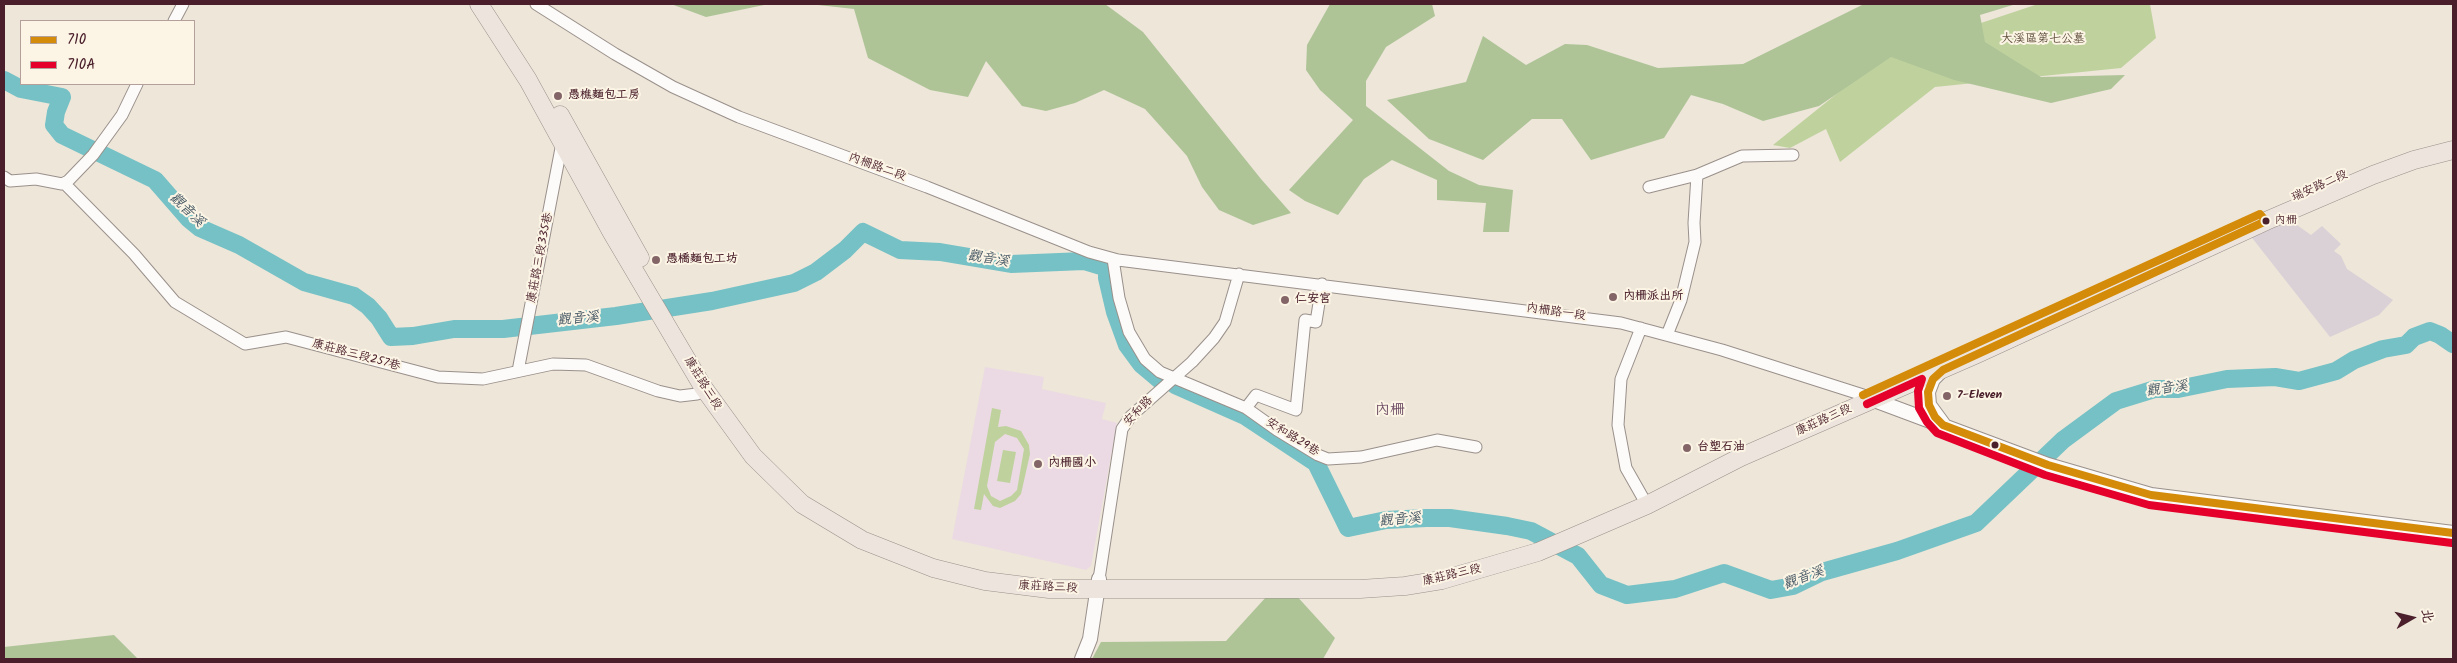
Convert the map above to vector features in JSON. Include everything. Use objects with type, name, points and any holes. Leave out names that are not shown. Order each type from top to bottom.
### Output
[{"type":"main road","name":"康莊路三段","points":[[479,4],[528,80],[562,143],[705,390],[753,456],[802,504],[862,540],[933,568],[985,581],[1041,588],[1362,579],[1405,576],[1442,570],[1536,548],[1740,458],[1868,398]]},
{"type":"main road","name":"康莊路三段","points":[[489,4],[500,17],[571,134],[667,309],[713,386],[738,423],[786,476],[836,515],[901,545],[940,560],[1018,576],[1098,585]]},
{"type":"main road","name":"瑞安路二段","points":[[1868,398],[1942,370],[2263,218],[2322,185],[2383,161],[2439,142],[2453,140]]},
{"type":"main road","name":"瑞安路二段","points":[[1868,398],[2263,218],[2414,160],[2453,150]]},
{"type":"street","points":[[175,20],[183,4]]},
{"type":"street","name":"內柵路二段","points":[[536,4],[614,54],[674,88],[739,117],[927,187],[1089,252],[1113,259],[1240,274]]},
{"type":"street","points":[[4,177],[10,181],[36,179],[52,184],[64,183],[93,155],[116,123],[135,85]]},
{"type":"street","name":"康莊路三段335巷","points":[[518,371],[542,259],[562,143]]},
{"type":"street","points":[[1649,187],[1697,174],[1742,156],[1793,154]]},
{"type":"street","points":[[1667,335],[1680,300],[1696,242],[1694,223],[1697,174]]},
{"type":"street","name":"康莊路三段257巷","points":[[64,183],[134,254],[175,302],[245,344],[286,337],[438,377],[483,379],[553,364],[586,365],[658,391],[680,396],[697,394],[705,390]]},
{"type":"street","name":"安和路29巷","points":[[1113,259],[1119,298],[1130,332],[1145,359],[1160,372],[1246,408],[1303,447],[1328,459],[1361,457],[1437,440],[1476,447]]},
{"type":"street","name":"安和路","points":[[1098,585],[1122,429],[1131,416],[1174,378],[1214,338],[1226,322],[1240,274]]},
{"type":"street","name":"內柵路一段","points":[[1240,274],[1621,323],[1667,335],[1868,398]]},
{"type":"street","points":[[1246,408],[1256,395],[1296,410],[1305,320],[1316,322],[1322,284]]},
{"type":"street","points":[[1641,328],[1621,379],[1618,425],[1626,468],[1644,501]]},
{"type":"street","points":[[1942,370],[1932,379],[1928,392],[1929,405],[1935,417],[1943,425]]},
{"type":"street","points":[[1868,398],[2048,465],[2150,495],[2453,533]]},
{"type":"street","points":[[1082,659],[1090,639],[1098,585]]},
{"type":"shaded area","points":[[2287,218],[2311,235],[2322,226],[2341,244],[2334,251],[2341,256],[2347,269],[2393,300],[2379,315],[2330,337],[2249,234]]},
{"type":"shaded area","name":"內柵國小","points":[[985,367],[1044,377],[1042,389],[1106,403],[1102,419],[1117,423],[1091,566],[1086,570],[952,539]]},
{"type":"green space","points":[[671,4],[769,4],[706,17]]},
{"type":"green space","points":[[809,4],[1105,4],[1143,32],[1261,179],[1291,213],[1253,225],[1219,210],[1202,187],[1187,156],[1145,109],[1104,90],[1075,103],[1046,111],[1022,106],[986,61],[968,97],[930,90],[868,58],[854,9]]},
{"type":"green space","points":[[1330,4],[1432,4],[1435,16],[1386,47],[1366,81],[1366,106],[1449,171],[1479,185],[1513,190],[1509,232],[1483,232],[1486,203],[1437,200],[1437,180],[1392,160],[1364,179],[1338,215],[1305,201],[1289,190],[1353,120],[1320,90],[1306,70],[1307,45]]},
{"type":"green space","points":[[1864,4],[2016,4],[1980,15],[1985,42],[2041,77],[2125,75],[2111,89],[2051,103],[1954,80],[1891,57],[1819,106],[1763,121],[1723,104],[1691,95],[1664,138],[1591,160],[1562,119],[1532,119],[1483,160],[1429,139],[1387,100],[1466,82],[1483,36],[1526,65],[1565,44],[1587,45],[1658,68],[1743,64]]},
{"type":"green space","name":"大溪區第七公墓","points":[[2038,4],[2150,4],[2156,38],[2121,68],[1935,87],[1840,162],[1826,129],[1790,148],[1773,145],[1885,55]]},
{"type":"green space","points":[[992,408],[1001,410],[998,427],[1006,426],[1021,431],[1029,445],[1030,454],[1021,494],[1015,501],[1000,508],[993,506],[984,494],[981,510],[974,509]],"holes":[[[1005,434],[1017,438],[1024,449],[1017,490],[1011,496],[1000,501],[991,496],[987,486],[995,442]]]},
{"type":"green space","points":[[1003,450],[1016,452],[1010,483],[997,481]]},
{"type":"green space","points":[[1294,593],[1335,638],[1323,659],[1092,659],[1101,642],[1226,641],[1267,596]]},
{"type":"green space","points":[[114,635],[138,659],[4,659],[4,647]]},
{"type":"waterway","name":"觀音溪","points":[[4,80],[21,89],[62,97],[56,112],[54,125],[62,135],[155,180],[189,219],[200,228],[239,245],[304,282],[354,296],[368,306],[379,318],[391,337],[413,336],[454,329],[503,329],[616,316],[712,301],[794,283],[816,272],[845,250],[863,232],[900,250],[940,252],[1011,264],[1084,261],[1107,268],[1107,278],[1115,312],[1127,345],[1141,364],[1160,380]]},
{"type":"waterway","name":"觀音溪","points":[[1175,385],[1245,416],[1316,463],[1348,528],[1386,520],[1450,518],[1531,531],[1578,556],[1601,585],[1627,595],[1675,589],[1724,573],[1771,590],[1793,586],[1822,572],[1897,551],[1976,523],[2063,440],[2116,401],[2155,389],[2178,389],[2227,379],[2275,377],[2299,381],[2336,371],[2354,360],[2383,349],[2406,345],[2414,337],[2430,331],[2453,344]]},
{"type":"transit line","name":"710","points":[[1863,395],[2260,214],[2266,221],[1943,370],[1933,379],[1928,392],[1929,405],[1935,417],[1943,425],[2048,465],[2151,495],[2453,533]]},
{"type":"transit line","name":"710A","points":[[1867,404],[1922,379],[1918,391],[1919,408],[1927,422],[1937,433],[2045,475],[2149,505],[2452,543]]},
{"type":"place","name":"愚樵麵包工房","points":[[558,96]]},
{"type":"place","name":"內柵","points":[[2266,221]]},
{"type":"place","name":"愚橋麵包工坊","points":[[656,260]]},
{"type":"place","name":"內柵派出所","points":[[1613,297]]},
{"type":"place","name":"仁安宮","points":[[1285,300]]},
{"type":"place","name":"7-Eleven","points":[[1947,396]]},
{"type":"place","name":"台塑石油","points":[[1687,448]]},
{"type":"place","name":"內柵國小","points":[[1038,464]]},
{"type":"district","name":"內柵","points":[[1390,411]]}]
